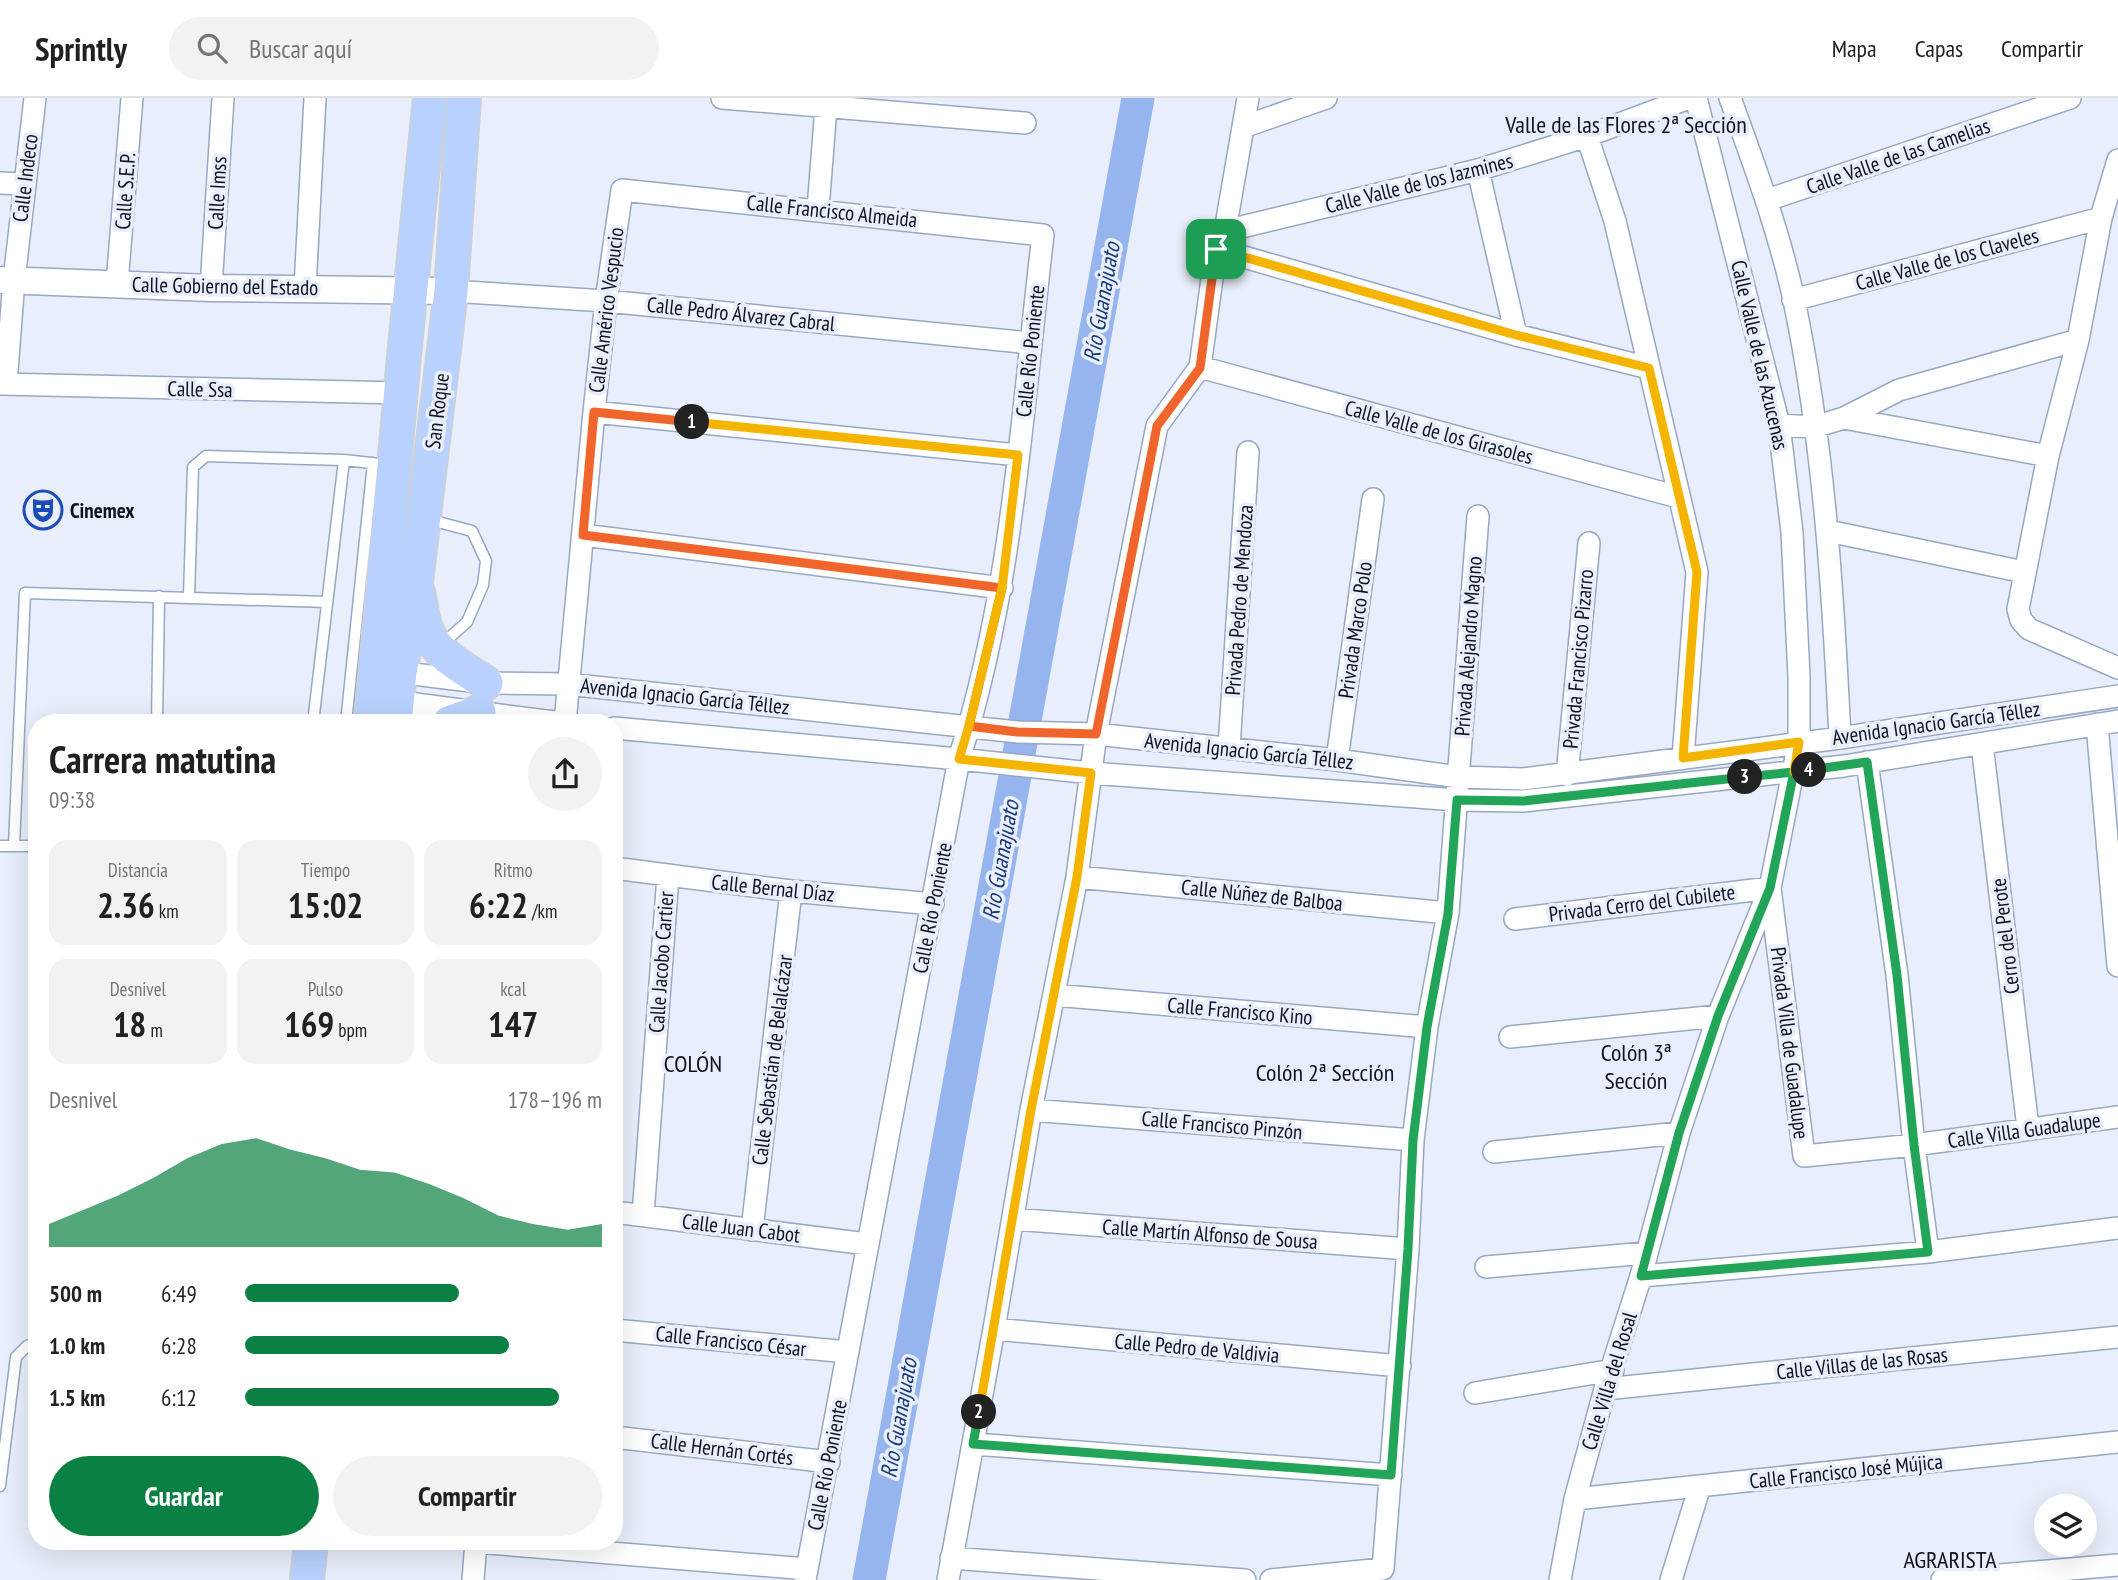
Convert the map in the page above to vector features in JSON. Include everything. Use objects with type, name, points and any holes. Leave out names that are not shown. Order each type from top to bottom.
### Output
[{"type":"main road","name":"San Roque","points":[[378,706],[384,464],[401,393],[430,98]]},
{"type":"main road","name":"San Roque","points":[[378,706],[416,582],[451,291],[464,98]]},
{"type":"main road","points":[[416,582],[427,631],[438,648],[456,663],[471,706]]},
{"type":"main road","points":[[360,590],[362,633],[378,706]]},
{"type":"main road","points":[[286,1580],[289,1550]]},
{"type":"main road","points":[[307,1580],[310,1550]]},
{"type":"street","name":"Calle Indeco","points":[[3,384],[7,280],[24,184],[35,98]]},
{"type":"street","name":"Calle S.E.P.","points":[[117,284],[132,98]]},
{"type":"street","name":"Calle Imss","points":[[211,288],[223,98]]},
{"type":"street","points":[[304,288],[315,98]]},
{"type":"street","points":[[722,98],[1025,123]]},
{"type":"street","points":[[947,1580],[994,1329],[1031,1110],[1077,877],[1082,772],[1087,734],[1157,426],[1200,368],[1248,98]]},
{"type":"street","points":[[1243,127],[1326,98]]},
{"type":"street","name":"Calle Valle de los Jazmines","points":[[1221,240],[1478,170],[1587,136],[1689,98]]},
{"type":"street","name":"Calle Valle de las Azucenas","points":[[1696,98],[1779,425],[1792,532],[1799,677],[1799,742]]},
{"type":"street","name":"Calle Valle de las Azucenas","points":[[1730,98],[1767,200],[1793,300],[1828,531],[1840,738]]},
{"type":"street","name":"Calle Valle de las Camelias","points":[[1767,200],[2070,98]]},
{"type":"street","points":[[818,209],[826,107]]},
{"type":"street","points":[[1587,136],[1615,221],[1697,572],[1683,758]]},
{"type":"street","points":[[2118,163],[2101,218],[2078,340],[2048,456],[2018,609],[2021,620],[2029,629],[2118,668]]},
{"type":"street","points":[[1478,170],[1516,335]]},
{"type":"street","points":[[0,183],[24,184]]},
{"type":"street","name":"Calle Francisco Almeida","points":[[622,190],[1043,234]]},
{"type":"street","name":"Calle Américo Vespucio","points":[[565,714],[606,301],[622,190]]},
{"type":"street","name":"Calle Valle de los Claveles","points":[[1793,300],[2101,218]]},
{"type":"street","name":"Calle Río Poniente","points":[[806,1574],[933,904],[1002,588],[1043,234]]},
{"type":"street","points":[[1221,240],[1516,335],[1649,368]]},
{"type":"street","name":"Calle Gobierno del Estado","points":[[7,280],[211,288],[451,291]]},
{"type":"street","name":"Calle Pedro Álvarez Cabral","points":[[451,291],[606,301],[1030,343]]},
{"type":"street","points":[[1779,425],[1814,428],[1844,418],[1899,390],[2078,340]]},
{"type":"street","name":"Calle Valle de los Girasoles","points":[[1200,368],[1678,497]]},
{"type":"street","name":"Calle Ssa","points":[[3,384],[401,393]]},
{"type":"street","points":[[594,412],[1018,455]]},
{"type":"street","points":[[1844,418],[2048,456]]},
{"type":"street","name":"Privada Pedro de Mendoza","points":[[1229,748],[1248,452]]},
{"type":"street","name":"Privada Marco Polo","points":[[1337,760],[1373,499]]},
{"type":"street","name":"Privada Alejandro Magno","points":[[1271,1580],[1383,1570],[1400,1366],[1413,1140],[1427,1027],[1448,914],[1478,516]]},
{"type":"street","points":[[1828,531],[2024,572]]},
{"type":"street","points":[[583,535],[1002,588]]},
{"type":"street","name":"Privada Francisco Pizarro","points":[[1567,775],[1588,543]]},
{"type":"street","name":"Avenida Ignacio García Téllez","points":[[378,706],[471,706],[567,684],[1017,732],[1087,734],[1229,748],[1459,776],[1523,779],[1840,738],[2118,696]]},
{"type":"street","name":"Avenida Ignacio García Téllez","points":[[378,706],[471,706],[515,714]]},
{"type":"street","points":[[2108,723],[2118,966]]},
{"type":"street","name":"Avenida Ignacio García Téllez","points":[[623,728],[1082,772],[1457,800],[1523,801],[1794,772],[2108,723]]},
{"type":"street","name":"Calle Villa del Rosal","points":[[1560,1580],[1575,1499],[1641,1276],[1679,1133],[1718,1016],[1770,888],[1799,742]]},
{"type":"street","name":"Cerro del Perote","points":[[1982,744],[2028,1128]]},
{"type":"street","points":[[1867,762],[1897,975],[1928,1252]]},
{"type":"street","name":"Calle Bernal Díaz","points":[[623,868],[791,891],[933,904]]},
{"type":"street","name":"Calle Jacobo Cartier","points":[[643,1215],[668,876]]},
{"type":"street","name":"Calle Núñez de Balboa","points":[[1077,877],[1448,914]]},
{"type":"street","name":"Privada Cerro del Cubilete","points":[[1515,919],[1770,888]]},
{"type":"street","name":"Privada Villa de Guadalupe","points":[[1770,888],[1804,1156]]},
{"type":"street","name":"Calle Sebastián de Belalcázar","points":[[752,1230],[791,891]]},
{"type":"street","name":"Calle Francisco Kino","points":[[1054,995],[1427,1027]]},
{"type":"street","points":[[1510,1037],[1718,1016]]},
{"type":"street","name":"Calle Francisco Pinzón","points":[[1031,1110],[1413,1140]]},
{"type":"street","name":"Calle Villa Guadalupe","points":[[1804,1156],[1914,1145],[2118,1116]]},
{"type":"street","points":[[1494,1152],[1679,1133]]},
{"type":"street","name":"Calle Juan Cabot","points":[[623,1213],[867,1244]]},
{"type":"street","name":"Calle Martín Alfonso de Sousa","points":[[1013,1219],[1408,1249]]},
{"type":"street","points":[[1641,1276],[1928,1252],[2118,1228]]},
{"type":"street","points":[[1486,1267],[1646,1253]]},
{"type":"street","name":"Calle Pedro de Valdivia","points":[[994,1329],[1400,1366]]},
{"type":"street","name":"Calle Francisco César","points":[[623,1331],[848,1352]]},
{"type":"street","name":"Calle Villas de las Rosas","points":[[1475,1393],[2118,1337]]},
{"type":"street","name":"Calle Hernán Cortés","points":[[623,1438],[829,1462]]},
{"type":"street","name":"Calle Francisco José Mújica","points":[[1575,1499],[2118,1442]]},
{"type":"street","points":[[973,1444],[1391,1475]]},
{"type":"street","points":[[1671,1580],[1700,1486]]},
{"type":"street","points":[[474,1580],[476,1550]]},
{"type":"street","points":[[558,1550],[806,1574]]},
{"type":"street","points":[[951,1559],[1245,1580]]},
{"type":"street","points":[[1942,1580],[2062,1575],[2118,1565]]},
{"type":"lane","points":[[189,597],[193,467],[205,456],[344,460],[384,464],[360,590],[378,706]]},
{"type":"lane","points":[[314,714],[344,460]]},
{"type":"lane","points":[[424,519],[472,531],[486,561],[483,586],[467,622],[438,648]]},
{"type":"lane","points":[[15,846],[25,593],[327,601]]},
{"type":"lane","points":[[157,714],[159,597]]},
{"type":"lane","points":[[0,846],[28,846]]},
{"type":"lane","points":[[0,1486],[16,1357],[28,1346]]},
{"type":"waterway","name":"Río Guanajuato","points":[[869,1580],[1138,98]]},
{"type":"place","name":"Cinemex","points":[[43,510]]},
{"type":"district","name":"Valle de las Flores 2ª Sección","points":[[1626,124]]},
{"type":"district","name":"COLÓN","points":[[693,1063]]},
{"type":"district","name":"Colón 3ª Sección","points":[[1636,1066]]},
{"type":"district","name":"Colón 2ª Sección","points":[[1325,1072]]},
{"type":"district","name":"AGRARISTA","points":[[1950,1559]]},
{"type":"route","points":[[1216,249],[1200,368],[1157,426],[1096,734],[1017,732],[969,726],[1002,588],[583,535],[594,412],[1018,455],[1002,588],[959,759],[1091,773],[1077,877],[1041,1052],[973,1444],[1391,1475],[1408,1249],[1413,1140],[1427,1027],[1448,914],[1457,800],[1523,801],[1794,772],[1770,888],[1718,1016],[1679,1133],[1641,1276],[1928,1252],[1897,975],[1867,762],[1794,772],[1799,742],[1683,758],[1697,572],[1649,368],[1516,335],[1216,249]]}]
